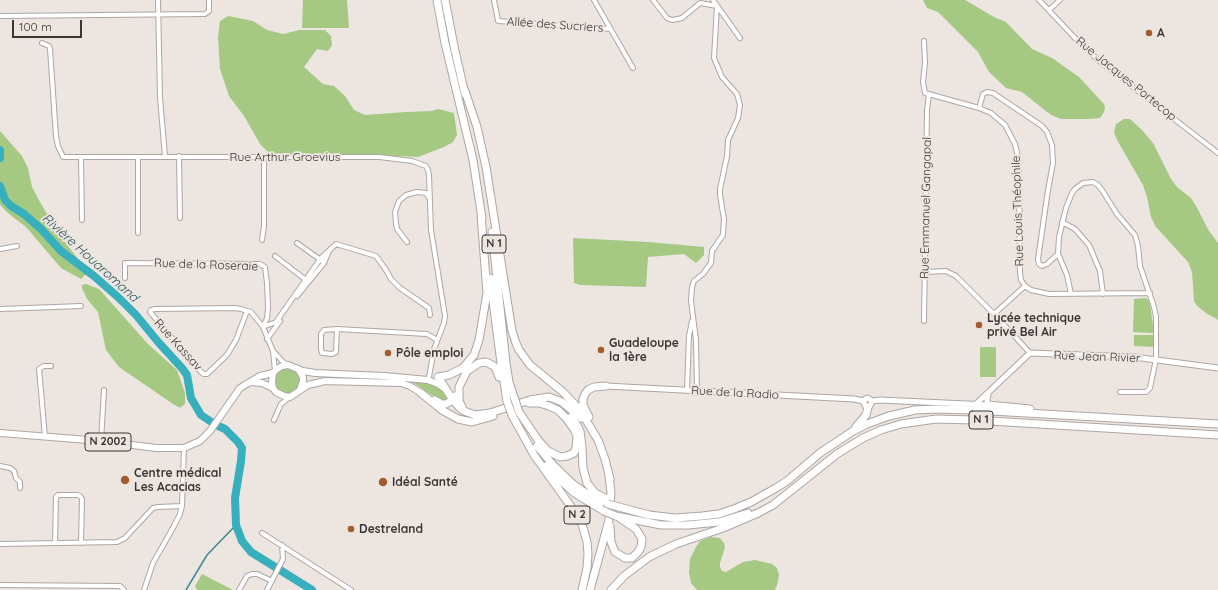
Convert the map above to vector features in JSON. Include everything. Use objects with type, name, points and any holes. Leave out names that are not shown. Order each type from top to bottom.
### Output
[{"type":"highway","name":"N 1","points":[[437,0],[445,43],[473,160],[507,401],[532,438],[554,466],[581,490],[608,506],[616,516],[661,525],[688,526],[719,522],[740,516],[784,495],[837,454],[863,438],[881,430],[901,424],[936,419],[974,420],[1218,436]]},
{"type":"highway","name":"N 1","points":[[445,0],[487,195],[506,363],[509,382],[515,400],[516,414],[527,442],[542,462],[567,487],[608,506],[619,506],[637,512],[658,516],[683,518],[711,515],[734,509],[751,502],[782,484],[820,453],[853,431],[867,424],[889,416],[928,409],[974,410],[1218,424]]},
{"type":"highway","points":[[465,91],[477,127],[486,167],[514,339],[519,350],[530,365],[563,392],[580,410],[598,440],[610,479]]},
{"type":"highway","points":[[481,214],[487,293],[480,340],[474,355],[466,365],[455,373],[438,377],[453,400],[462,409],[475,415],[502,410],[540,398],[553,398],[562,402],[575,412],[585,424],[599,448],[610,479]]},
{"type":"highway","points":[[421,393],[442,404],[448,404],[453,400],[467,372],[476,364],[486,362],[492,364],[498,372],[507,401]]},
{"type":"highway","points":[[461,383],[458,393],[459,401],[468,413]]},
{"type":"highway","points":[[606,386],[588,390],[584,396],[583,402],[586,412],[603,447],[610,479]]},
{"type":"highway","points":[[421,393],[449,414],[458,419],[472,422],[524,404],[534,403],[550,406],[562,414],[572,425],[577,436],[577,446],[575,450],[572,454],[564,457],[557,456],[548,451],[516,414]]},
{"type":"highway","points":[[530,400],[540,399],[553,403],[568,414],[578,425],[582,442],[585,478],[592,490],[608,506],[612,546],[618,556],[632,558],[641,547],[642,539],[636,529],[616,516]]},
{"type":"highway","points":[[853,431],[865,418],[868,403]]},
{"type":"highway","name":"N 1","points":[[988,405],[1048,411],[1083,417]]},
{"type":"highway","name":"N 2","points":[[527,442],[544,470],[572,508],[584,530],[588,548],[588,560],[582,590]]},
{"type":"highway","name":"N 2","points":[[590,590],[603,543],[611,493],[610,479]]},
{"type":"highway","points":[[611,590],[624,576],[650,557],[676,544],[724,528],[758,513],[773,505],[784,495]]},
{"type":"main road","points":[[273,388],[272,382],[274,372],[282,366],[288,365],[303,371],[315,373],[438,377]]},
{"type":"main road","points":[[298,369],[302,376],[302,386],[300,390]]},
{"type":"main road","name":"N 2002","points":[[0,433],[101,441],[156,448],[184,448],[200,441],[210,431],[240,388],[260,376],[274,372]]},
{"type":"main road","points":[[384,376],[428,380],[447,390]]},
{"type":"main road","points":[[250,382],[262,383],[273,388],[280,395],[290,396],[297,394],[300,390],[316,382],[331,381],[401,384],[410,386],[421,393]]},
{"type":"street","points":[[158,0],[157,14],[160,98],[165,156]]},
{"type":"street","points":[[0,16],[205,14],[209,11],[209,0]]},
{"type":"street","name":"Allée des Sucriers","points":[[494,0],[498,21],[611,29]]},
{"type":"street","points":[[594,0],[633,68]]},
{"type":"street","points":[[653,0],[664,15],[672,20],[682,18],[700,3],[717,6]]},
{"type":"street","points":[[713,0],[740,38]]},
{"type":"street","name":"Rue Jacques Portecop","points":[[1039,0],[1098,60],[1218,153]]},
{"type":"street","points":[[1049,10],[1060,0]]},
{"type":"street","points":[[697,390],[696,340],[691,301],[692,287],[694,281],[703,274],[711,263],[712,251],[723,235],[724,224],[720,189],[727,156],[728,140],[740,110],[737,94],[722,77],[714,58],[717,6]]},
{"type":"street","points":[[924,41],[925,63],[923,82],[925,93],[929,94]]},
{"type":"street","name":"Rue Arthur Groevius","points":[[42,43],[49,46],[50,49],[56,136],[63,157],[379,157],[424,164],[428,168],[429,175],[431,230],[445,316],[444,323],[437,340],[429,377]]},
{"type":"street","points":[[979,108],[983,94],[993,92],[1042,126],[1047,132],[1052,145],[1053,164],[1038,259],[1039,264],[1042,266],[1047,264],[1058,254]]},
{"type":"street","name":"Rue Louis Théophile","points":[[929,94],[938,95],[991,113],[1005,125],[1010,134],[1017,151],[1019,169],[1020,272],[1025,286]]},
{"type":"street","name":"Rue Emmanuel Gangapal","points":[[924,321],[927,110],[929,94]]},
{"type":"street","points":[[138,156],[138,233]]},
{"type":"street","points":[[180,156],[180,218]]},
{"type":"street","points":[[81,157],[82,220]]},
{"type":"street","points":[[262,240],[264,219],[264,157]]},
{"type":"street","points":[[1071,294],[1067,275],[1058,254],[1059,237],[1066,208],[1075,189],[1083,182],[1093,182],[1098,184],[1117,214],[1135,236],[1140,266],[1150,293],[1156,317],[1156,359],[1149,390],[1142,392],[1120,392]]},
{"type":"street","points":[[407,242],[397,229],[395,212],[399,201],[406,195],[417,192],[426,193],[430,198]]},
{"type":"street","points":[[1062,222],[1075,229],[1089,245],[1100,271],[1102,294]]},
{"type":"street","points":[[297,243],[322,261]]},
{"type":"street","points":[[263,327],[276,322],[332,246],[336,244],[376,256],[391,279],[400,288],[429,308],[430,315]]},
{"type":"street","points":[[0,249],[17,246]]},
{"type":"street","points":[[276,256],[307,281]]},
{"type":"street","name":"Rue de la Roseraie","points":[[126,278],[125,263],[260,264],[265,267],[267,283],[268,308],[267,318],[263,327]]},
{"type":"street","points":[[925,272],[946,271],[953,273],[1030,353],[976,404]]},
{"type":"street","points":[[267,339],[307,281]]},
{"type":"street","points":[[994,314],[1025,286],[1035,292],[1049,294],[1150,293]]},
{"type":"street","points":[[0,309],[81,306]]},
{"type":"street","name":"Rue Kassav","points":[[235,308],[247,311],[236,340],[227,355],[207,374],[201,372],[150,312],[151,310],[155,309],[235,308]]},
{"type":"street","points":[[247,311],[251,312],[263,327],[273,351],[283,362],[288,365]]},
{"type":"street","points":[[687,390],[689,336],[694,316]]},
{"type":"street","points":[[337,330],[336,352],[332,354],[322,353],[320,342],[322,331],[337,330],[427,334],[437,340]]},
{"type":"street","points":[[273,351],[274,372]]},
{"type":"street","name":"Rue Jean Rivier","points":[[1030,353],[1156,359],[1218,368]]},
{"type":"street","points":[[432,361],[434,370],[438,377]]},
{"type":"street","points":[[45,436],[39,369],[44,366],[51,366]]},
{"type":"street","name":"Rue de la Radio","points":[[606,386],[854,399],[868,403],[880,400],[988,405]]},
{"type":"street","points":[[101,441],[104,390]]},
{"type":"street","points":[[988,405],[987,397],[991,390]]},
{"type":"street","points":[[274,420],[281,404],[290,396]]},
{"type":"street","points":[[144,590],[153,563],[178,520],[182,506],[184,448]]},
{"type":"street","points":[[0,466],[10,468],[14,471],[16,478],[20,482],[20,488]]},
{"type":"street","points":[[55,543],[56,497],[58,495],[77,495],[82,499],[81,543]]},
{"type":"street","points":[[0,544],[120,541],[125,538],[153,508],[182,506]]},
{"type":"street","points":[[262,533],[282,544],[350,590]]},
{"type":"street","points":[[267,590],[282,563],[284,555],[282,544]]},
{"type":"street","points":[[239,590],[247,576],[252,574],[257,574],[272,581]]},
{"type":"street","points":[[4,590],[2,585],[120,586],[124,590]]},
{"type":"street","points":[[40,585],[40,590]]},
{"type":"street","points":[[72,585],[73,590]]},
{"type":"green space","points":[[303,0],[347,0],[349,28],[302,28]]},
{"type":"green space","points":[[923,0],[965,0],[994,17],[1006,22],[1032,49],[1052,58],[1079,77],[1104,104],[1104,112],[1100,118],[1061,119],[1051,115],[1022,92],[1006,88],[989,72],[978,52],[938,12],[927,8]]},
{"type":"green space","points":[[228,16],[253,21],[267,30],[283,34],[299,30],[325,30],[331,36],[332,45],[328,51],[317,49],[304,67],[323,84],[334,86],[345,96],[354,110],[365,115],[432,111],[438,109],[454,113],[457,135],[453,142],[418,157],[350,154],[282,161],[273,157],[260,144],[244,116],[229,96],[220,69],[218,37],[220,21]]},
{"type":"green space","points":[[1124,119],[1130,119],[1153,143],[1171,179],[1177,187],[1191,198],[1209,231],[1218,243],[1218,320],[1197,306],[1194,301],[1192,272],[1188,262],[1156,227],[1151,217],[1143,185],[1117,140],[1114,132],[1116,124]]},
{"type":"green space","points":[[0,131],[22,156],[28,168],[32,187],[40,202],[59,234],[88,272],[81,279],[61,268],[26,227],[0,205]]},
{"type":"green space","points":[[573,238],[704,247],[704,255],[696,263],[684,254],[648,257],[646,287],[581,285],[574,283]]},
{"type":"green space","points":[[86,284],[99,289],[148,344],[177,370],[185,393],[185,404],[180,408],[119,367],[106,350],[98,312],[87,299],[82,288],[82,285]]},
{"type":"green space","points":[[1146,298],[1149,301],[1154,333],[1133,332],[1134,299]]},
{"type":"green space","points":[[1134,335],[1154,335],[1154,347],[1134,346]]},
{"type":"green space","points":[[980,347],[996,347],[996,377],[980,377]]},
{"type":"green space","points":[[287,368],[296,372],[300,381],[296,390],[287,394],[278,390],[274,381],[278,372]]},
{"type":"green space","points":[[412,380],[440,386],[450,397],[448,401],[441,401],[412,382]]},
{"type":"green space","points":[[711,537],[720,538],[724,543],[725,547],[720,563],[722,571],[726,572],[743,562],[755,560],[772,564],[777,568],[779,575],[775,590],[697,590],[691,583],[689,573],[690,559],[700,541]]},
{"type":"green space","points":[[202,574],[233,590],[197,590],[195,586]]},
{"type":"waterway","name":"Rivière Houaromand","points":[[0,150],[0,158]]},
{"type":"waterway","name":"Rivière Houaromand","points":[[0,186],[5,200],[41,229],[61,251],[94,276],[119,298],[136,315],[181,367],[187,375],[191,398],[201,415],[225,429],[242,448],[235,498],[236,525],[242,541],[251,552],[312,590]]},
{"type":"waterway","points":[[186,590],[207,555],[236,525]]},
{"type":"place","name":"A","points":[[1149,33]]},
{"type":"place","name":"Lycée technique privé Bel Air","points":[[979,325]]},
{"type":"place","name":"Guadeloupe la 1ère","points":[[601,350]]},
{"type":"place","name":"Pôle emploi","points":[[388,353]]},
{"type":"place","name":"Centre médical Les Acacias","points":[[125,480]]},
{"type":"place","name":"Idéal Santé","points":[[383,482]]},
{"type":"place","name":"Destreland","points":[[351,529]]}]
